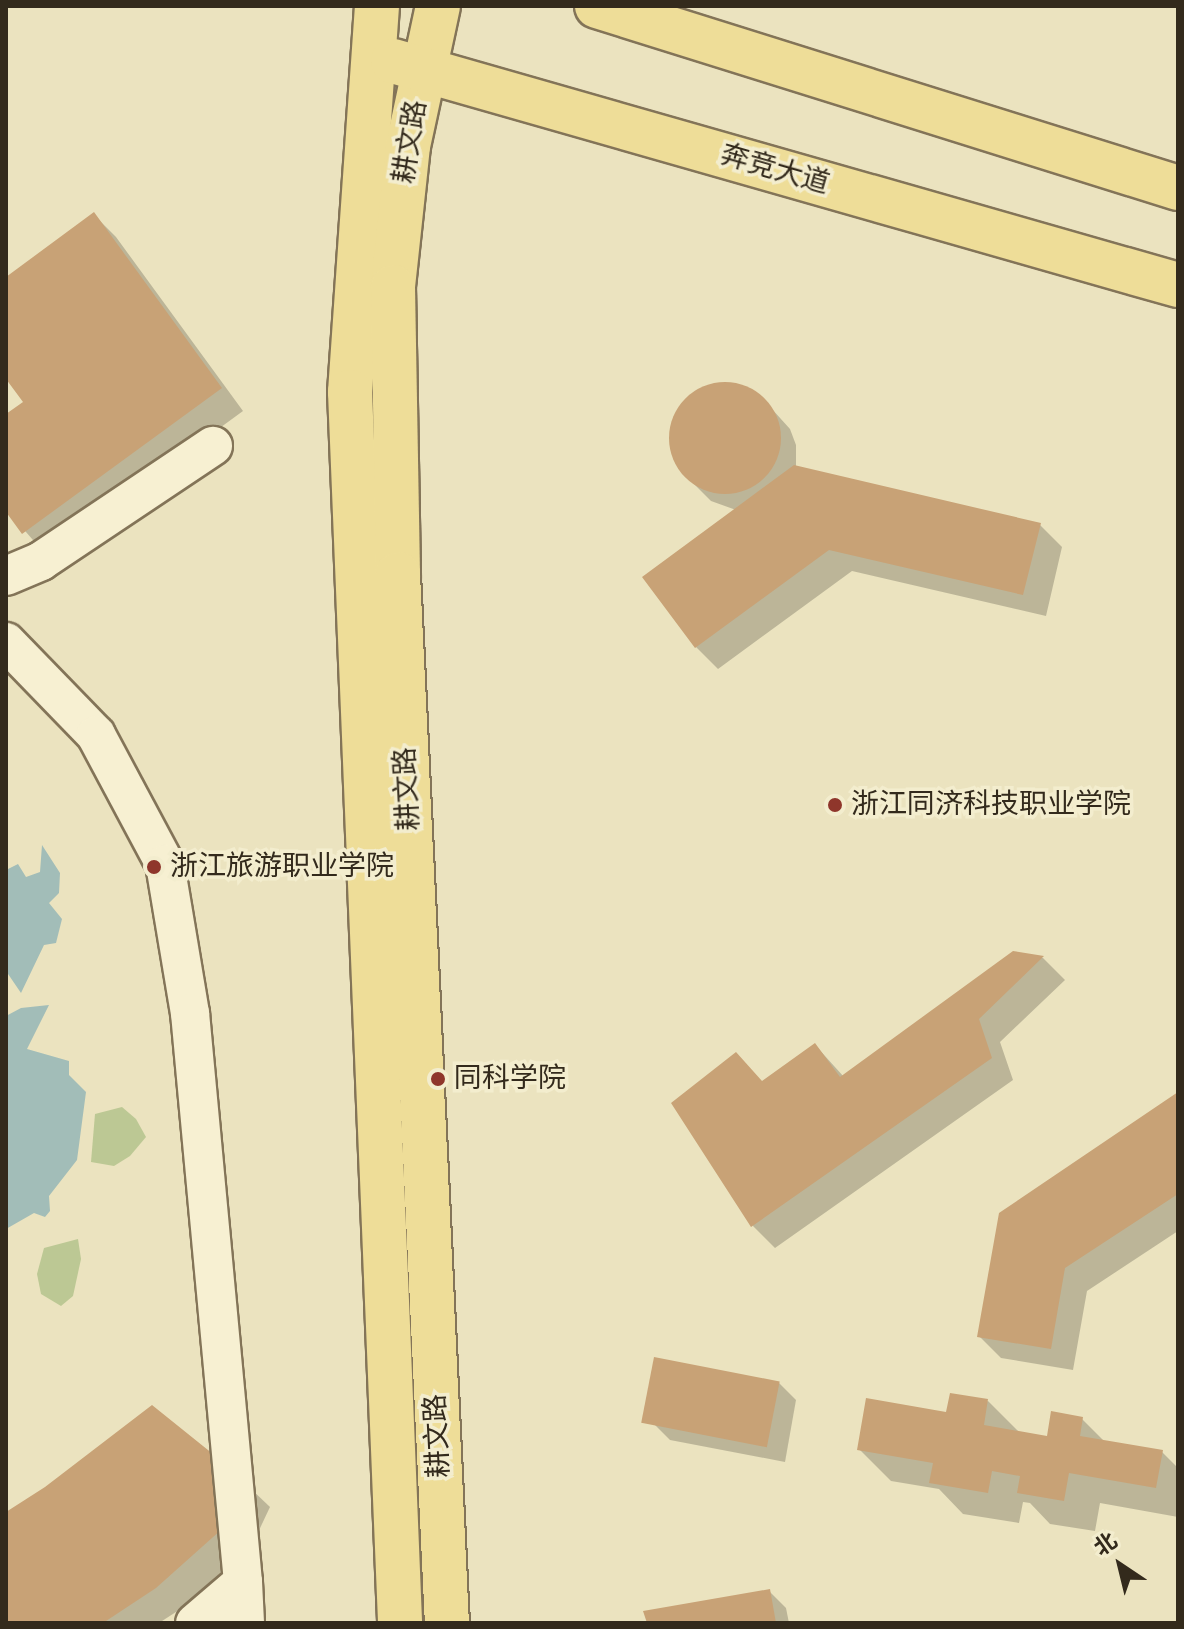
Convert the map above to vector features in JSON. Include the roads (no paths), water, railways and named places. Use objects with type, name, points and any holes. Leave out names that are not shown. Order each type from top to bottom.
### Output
[{"type":"main road","name":"耕文路","points":[[377,6],[350,392],[400,1623]]},
{"type":"main road","name":"耕文路","points":[[438,6],[422,69],[408,146],[393,303],[398,574],[447,1623]]},
{"type":"main road","points":[[597,6],[1178,188]]},
{"type":"main road","name":"奔竞大道","points":[[372,55],[1178,285]]},
{"type":"street","points":[[6,576],[41,561],[213,446]]},
{"type":"street","points":[[6,642],[96,735],[165,864],[190,1013],[245,1623]]},
{"type":"street","points":[[195,1623],[243,1582]]},
{"type":"water","points":[[42,845],[60,873],[59,893],[49,903],[62,919],[56,943],[44,945],[21,993],[6,971],[6,870],[18,864],[26,877],[40,872]]},
{"type":"water","points":[[49,1005],[27,1049],[69,1061],[69,1075],[86,1092],[77,1160],[49,1196],[50,1211],[45,1217],[34,1213],[6,1229],[6,1016],[21,1008]]},
{"type":"place","name":"浙江同济科技职业学院","points":[[835,805]]},
{"type":"place","name":"浙江旅游职业学院","points":[[154,867]]},
{"type":"place","name":"同科学院","points":[[438,1079]]}]
